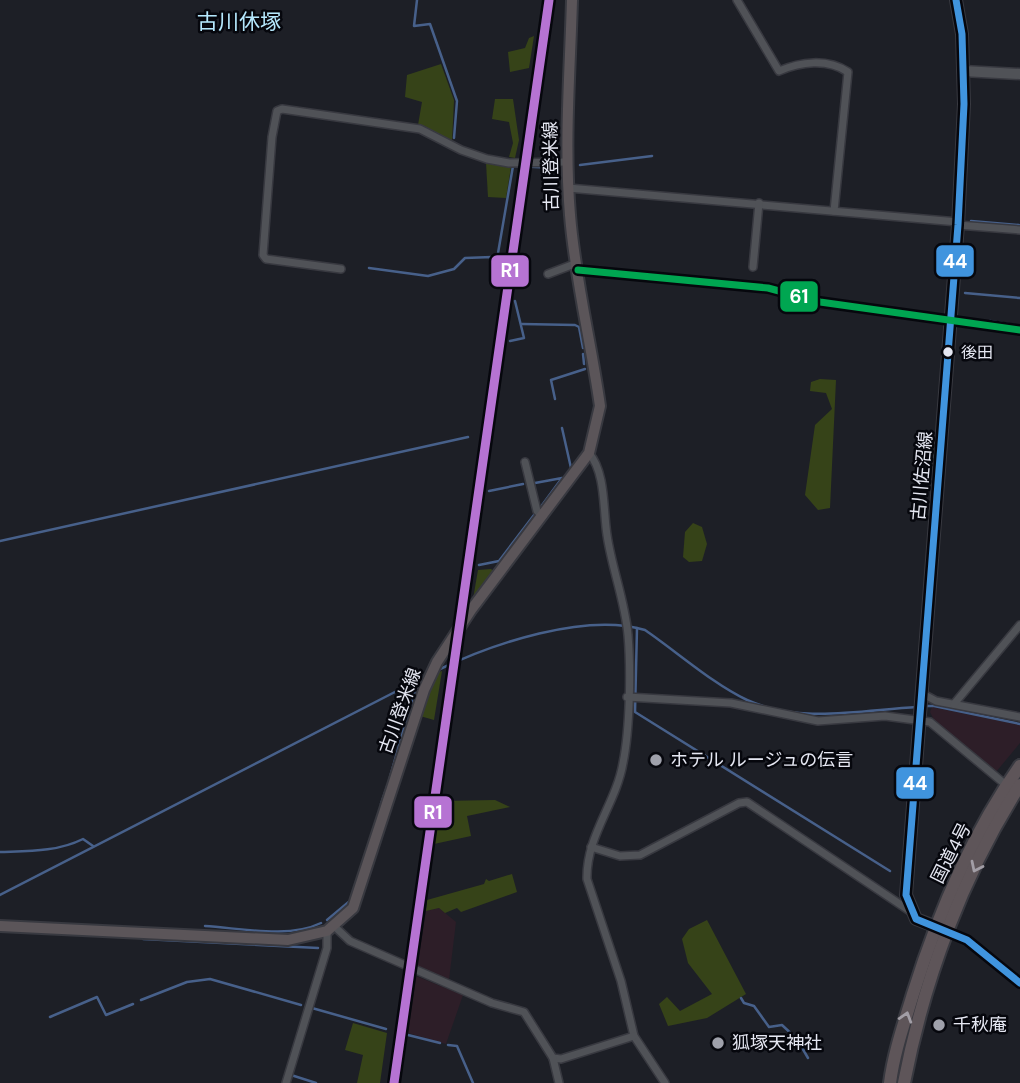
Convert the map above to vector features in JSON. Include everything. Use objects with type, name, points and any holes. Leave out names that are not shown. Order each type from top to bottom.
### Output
[{"type":"highway","name":"国道4号","points":[[890,1083],[897,1047],[967,855],[1006,785],[1020,766]]},
{"type":"highway","name":"国道4号","points":[[904,1083],[941,929],[1020,785]]},
{"type":"main road","name":"古川登米線","points":[[331,928],[353,908],[358,897],[425,688],[437,662],[471,610],[589,453],[600,406],[577,267],[568,188],[572,0]]},
{"type":"main road","name":"古川佐沼線","points":[[910,911],[906,895],[907,869],[958,224],[962,34],[956,0]]},
{"type":"main road","points":[[910,911],[916,919],[941,929]]},
{"type":"main road","points":[[0,926],[288,940],[331,928]]},
{"type":"street","points":[[737,0],[779,71],[810,62],[839,66],[848,72],[834,211]]},
{"type":"street","points":[[962,71],[1020,74]]},
{"type":"street","points":[[341,269],[266,259],[263,255],[272,137],[277,111],[294,110],[404,125],[420,129],[461,150],[498,161],[567,162]]},
{"type":"street","points":[[568,188],[759,203],[1020,230]]},
{"type":"street","points":[[753,267],[759,203]]},
{"type":"street","points":[[548,274],[577,267],[768,288],[820,302],[952,318],[1020,330]]},
{"type":"street","points":[[589,453],[595,460],[598,472],[607,537],[626,620],[628,697],[623,765],[587,862],[592,901],[621,981],[634,1036],[665,1083]]},
{"type":"street","points":[[525,462],[537,511],[543,516]]},
{"type":"street","points":[[954,704],[1020,625]]},
{"type":"street","points":[[628,697],[731,703],[818,721],[856,717],[936,701],[1020,717]]},
{"type":"street","points":[[920,706],[930,722],[1006,785]]},
{"type":"street","points":[[591,847],[620,856],[640,855],[738,803],[747,802],[910,911]]},
{"type":"street","points":[[286,1083],[331,928],[350,941],[492,1003],[524,1012],[553,1058],[559,1083]]},
{"type":"street","points":[[941,929],[967,940],[1020,983]]},
{"type":"street","points":[[553,1058],[561,1059],[634,1036]]},
{"type":"shaded area","points":[[932,707],[1020,725],[1020,743],[996,772],[936,724],[930,712]]},
{"type":"shaded area","points":[[439,908],[456,922],[449,980],[417,967],[426,911]]},
{"type":"shaded area","points":[[416,976],[463,995],[446,1044],[408,1033]]},
{"type":"green space","points":[[534,36],[529,68],[510,72],[508,52],[525,48],[529,38]]},
{"type":"green space","points":[[441,64],[454,100],[452,142],[418,125],[422,102],[405,97],[407,75]]},
{"type":"green space","points":[[495,99],[513,99],[519,140],[515,158],[509,157],[513,143],[509,122],[492,119]]},
{"type":"green space","points":[[486,163],[511,167],[506,198],[488,197]]},
{"type":"green space","points":[[820,379],[836,380],[830,508],[818,510],[805,495],[815,425],[832,409],[826,393],[810,391],[811,382]]},
{"type":"green space","points":[[693,523],[702,527],[707,544],[702,561],[689,562],[683,557],[685,532]]},
{"type":"green space","points":[[491,569],[495,572],[473,599],[478,570]]},
{"type":"green space","points":[[442,671],[434,720],[420,716],[434,674]]},
{"type":"green space","points":[[495,800],[510,807],[467,816],[471,836],[434,844],[441,801]]},
{"type":"green space","points":[[512,874],[517,892],[461,912],[457,908],[445,913],[439,908],[426,911],[427,900],[484,884],[486,879],[489,881]]},
{"type":"green space","points":[[707,920],[746,994],[707,1018],[668,1026],[659,1004],[667,997],[680,1011],[712,994],[688,963],[682,939],[689,929]]},
{"type":"green space","points":[[353,1023],[387,1033],[380,1083],[357,1083],[363,1055],[345,1050]]},
{"type":"waterway","points":[[417,0],[414,26],[430,24],[457,101],[454,138]]},
{"type":"waterway","points":[[580,165],[652,156]]},
{"type":"waterway","points":[[512,166],[558,168]]},
{"type":"waterway","points":[[497,259],[513,166]]},
{"type":"waterway","points":[[971,221],[1019,225]]},
{"type":"waterway","points":[[369,268],[428,276],[454,269],[465,258],[492,257],[500,260]]},
{"type":"waterway","points":[[965,293],[1020,298]]},
{"type":"waterway","points":[[510,341],[524,338],[515,301]]},
{"type":"waterway","points":[[990,321],[1020,326]]},
{"type":"waterway","points":[[522,324],[575,325],[579,327],[583,348]]},
{"type":"waterway","points":[[583,354],[584,364]]},
{"type":"waterway","points":[[555,399],[551,380],[585,369]]},
{"type":"waterway","points":[[562,428],[571,468]]},
{"type":"waterway","points":[[0,541],[468,437]]},
{"type":"waterway","points":[[535,483],[562,478],[540,508]]},
{"type":"waterway","points":[[489,491],[523,484]]},
{"type":"waterway","points":[[479,565],[499,561],[534,515]]},
{"type":"waterway","points":[[438,670],[485,650],[539,634],[567,628],[621,625],[645,630],[721,685],[747,700],[767,707],[810,714],[917,707]]},
{"type":"waterway","points":[[637,628],[635,712],[890,871]]},
{"type":"waterway","points":[[0,895],[426,676]]},
{"type":"waterway","points":[[390,777],[418,680]]},
{"type":"waterway","points":[[924,706],[1020,724]]},
{"type":"waterway","points":[[381,804],[387,787]]},
{"type":"waterway","points":[[0,852],[53,849],[83,839],[93,846]]},
{"type":"waterway","points":[[327,920],[351,900]]},
{"type":"waterway","points":[[205,926],[279,932],[308,928],[321,923]]},
{"type":"waterway","points":[[143,939],[318,948]]},
{"type":"waterway","points":[[141,1000],[187,982],[210,979],[301,1005]]},
{"type":"waterway","points":[[50,1017],[97,997],[106,1015],[133,1004]]},
{"type":"waterway","points":[[741,998],[744,1003],[754,1006],[769,1027],[782,1025],[797,1039],[808,1058]]},
{"type":"waterway","points":[[312,1008],[386,1029]]},
{"type":"waterway","points":[[408,1035],[440,1043]]},
{"type":"waterway","points":[[448,1045],[457,1046],[473,1083]]},
{"type":"waterway","points":[[291,1075],[316,1083]]},
{"type":"transit line","name":"R1","points":[[394,1083],[549,0]]},
{"type":"transit line","name":"44","points":[[956,0],[962,34],[964,104],[958,225],[906,895],[916,919],[967,940],[1020,983]]},
{"type":"transit line","name":"61","points":[[578,270],[768,288],[820,302],[1020,330]]},
{"type":"place","name":"後田","points":[[948,352]]},
{"type":"place","name":"ホテル ルージュの伝言","points":[[656,760]]},
{"type":"place","name":"千秋庵","points":[[939,1025]]},
{"type":"place","name":"狐塚天神社","points":[[718,1043]]},
{"type":"district","name":"古川休塚","points":[[239,22]]}]
